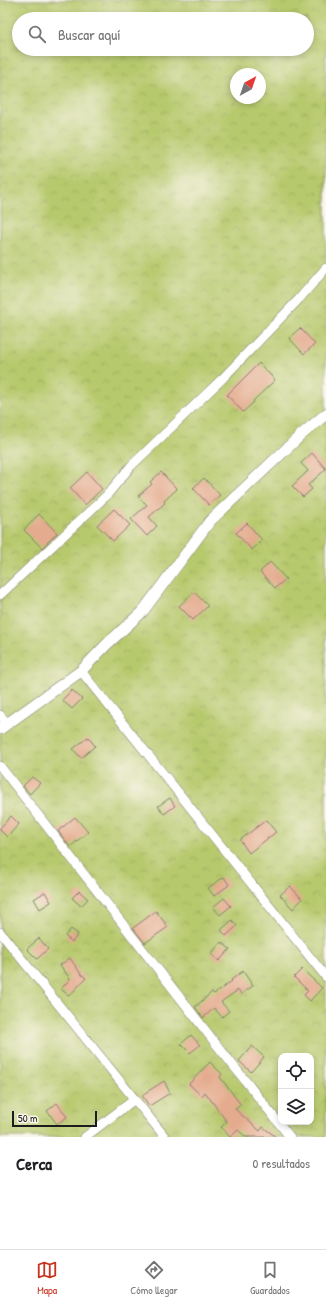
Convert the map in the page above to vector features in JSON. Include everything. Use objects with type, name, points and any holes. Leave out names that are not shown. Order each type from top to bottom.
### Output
[{"type":"street","points":[[0,595],[107,495],[131,466],[223,378],[299,299],[326,268]]},
{"type":"street","points":[[2,722],[81,671],[106,645],[143,611],[210,521],[301,435],[326,414]]},
{"type":"street","points":[[81,671],[326,977]]},
{"type":"street","points":[[0,766],[290,1137]]},
{"type":"street","points":[[0,932],[165,1137]]},
{"type":"street","points":[[85,1137],[135,1099]]},
{"type":"green space","points":[[0,0],[326,0],[326,1137],[0,1137]]},
{"type":"building","points":[[300,328],[315,344],[304,354],[289,338]]},
{"type":"building","points":[[259,363],[275,380],[243,412],[227,395]]},
{"type":"building","points":[[312,453],[326,469],[308,485],[312,489],[303,497],[292,486],[308,471],[301,463]]},
{"type":"building","points":[[87,472],[102,489],[85,505],[70,488]]},
{"type":"building","points":[[161,472],[177,489],[164,501],[165,503],[149,517],[157,526],[147,536],[131,519],[147,505],[138,496],[152,484],[150,482]]},
{"type":"building","points":[[204,478],[220,495],[209,505],[193,488]]},
{"type":"building","points":[[114,509],[130,525],[113,541],[97,525]]},
{"type":"building","points":[[39,514],[57,533],[42,548],[24,530]]},
{"type":"building","points":[[247,523],[262,540],[252,550],[236,533]]},
{"type":"building","points":[[270,562],[286,579],[275,588],[260,572]]},
{"type":"building","points":[[194,592],[208,606],[193,620],[179,606]]},
{"type":"building","points":[[72,690],[82,699],[72,709],[62,700]]},
{"type":"building","points":[[88,737],[95,746],[81,758],[73,749]]},
{"type":"building","points":[[32,777],[40,783],[30,794],[23,786]]},
{"type":"building","points":[[170,798],[175,806],[164,814],[158,806]]},
{"type":"building","points":[[11,816],[19,824],[7,837],[0,830],[0,828]]},
{"type":"building","points":[[75,817],[88,832],[70,847],[58,831]]},
{"type":"building","points":[[266,820],[276,832],[249,853],[240,840]]},
{"type":"building","points":[[224,877],[229,885],[214,896],[208,888]]},
{"type":"building","points":[[290,886],[302,899],[293,909],[280,895]]},
{"type":"building","points":[[79,891],[88,899],[81,906],[72,898]]},
{"type":"building","points":[[45,892],[51,902],[40,909],[34,899]]},
{"type":"building","points":[[224,898],[231,906],[220,915],[213,907]]},
{"type":"building","points":[[156,911],[168,927],[145,943],[133,928]]},
{"type":"building","points":[[232,920],[237,926],[226,936],[221,930]]},
{"type":"building","points":[[71,929],[78,934],[72,942],[65,936]]},
{"type":"building","points":[[39,938],[48,949],[37,959],[27,949]]},
{"type":"building","points":[[221,942],[230,949],[219,961],[211,954]]},
{"type":"building","points":[[70,958],[81,974],[86,978],[69,996],[61,989],[70,979],[60,965]]},
{"type":"building","points":[[302,969],[322,988],[310,1001],[304,995],[308,991],[294,977]]},
{"type":"building","points":[[243,971],[253,986],[241,994],[238,990],[221,1002],[229,1011],[222,1017],[214,1008],[203,1018],[195,1007],[212,992],[214,994]]},
{"type":"building","points":[[191,1035],[200,1045],[190,1053],[181,1044]]},
{"type":"building","points":[[252,1046],[264,1057],[251,1072],[239,1061]]},
{"type":"building","points":[[210,1062],[222,1074],[220,1077],[241,1105],[235,1109],[260,1131],[263,1127],[276,1137],[246,1137],[238,1130],[230,1137],[221,1127],[227,1122],[205,1092],[202,1096],[189,1084]]},
{"type":"building","points":[[164,1081],[170,1093],[149,1106],[142,1095]]},
{"type":"building","points":[[57,1103],[67,1117],[57,1124],[47,1111]]}]
